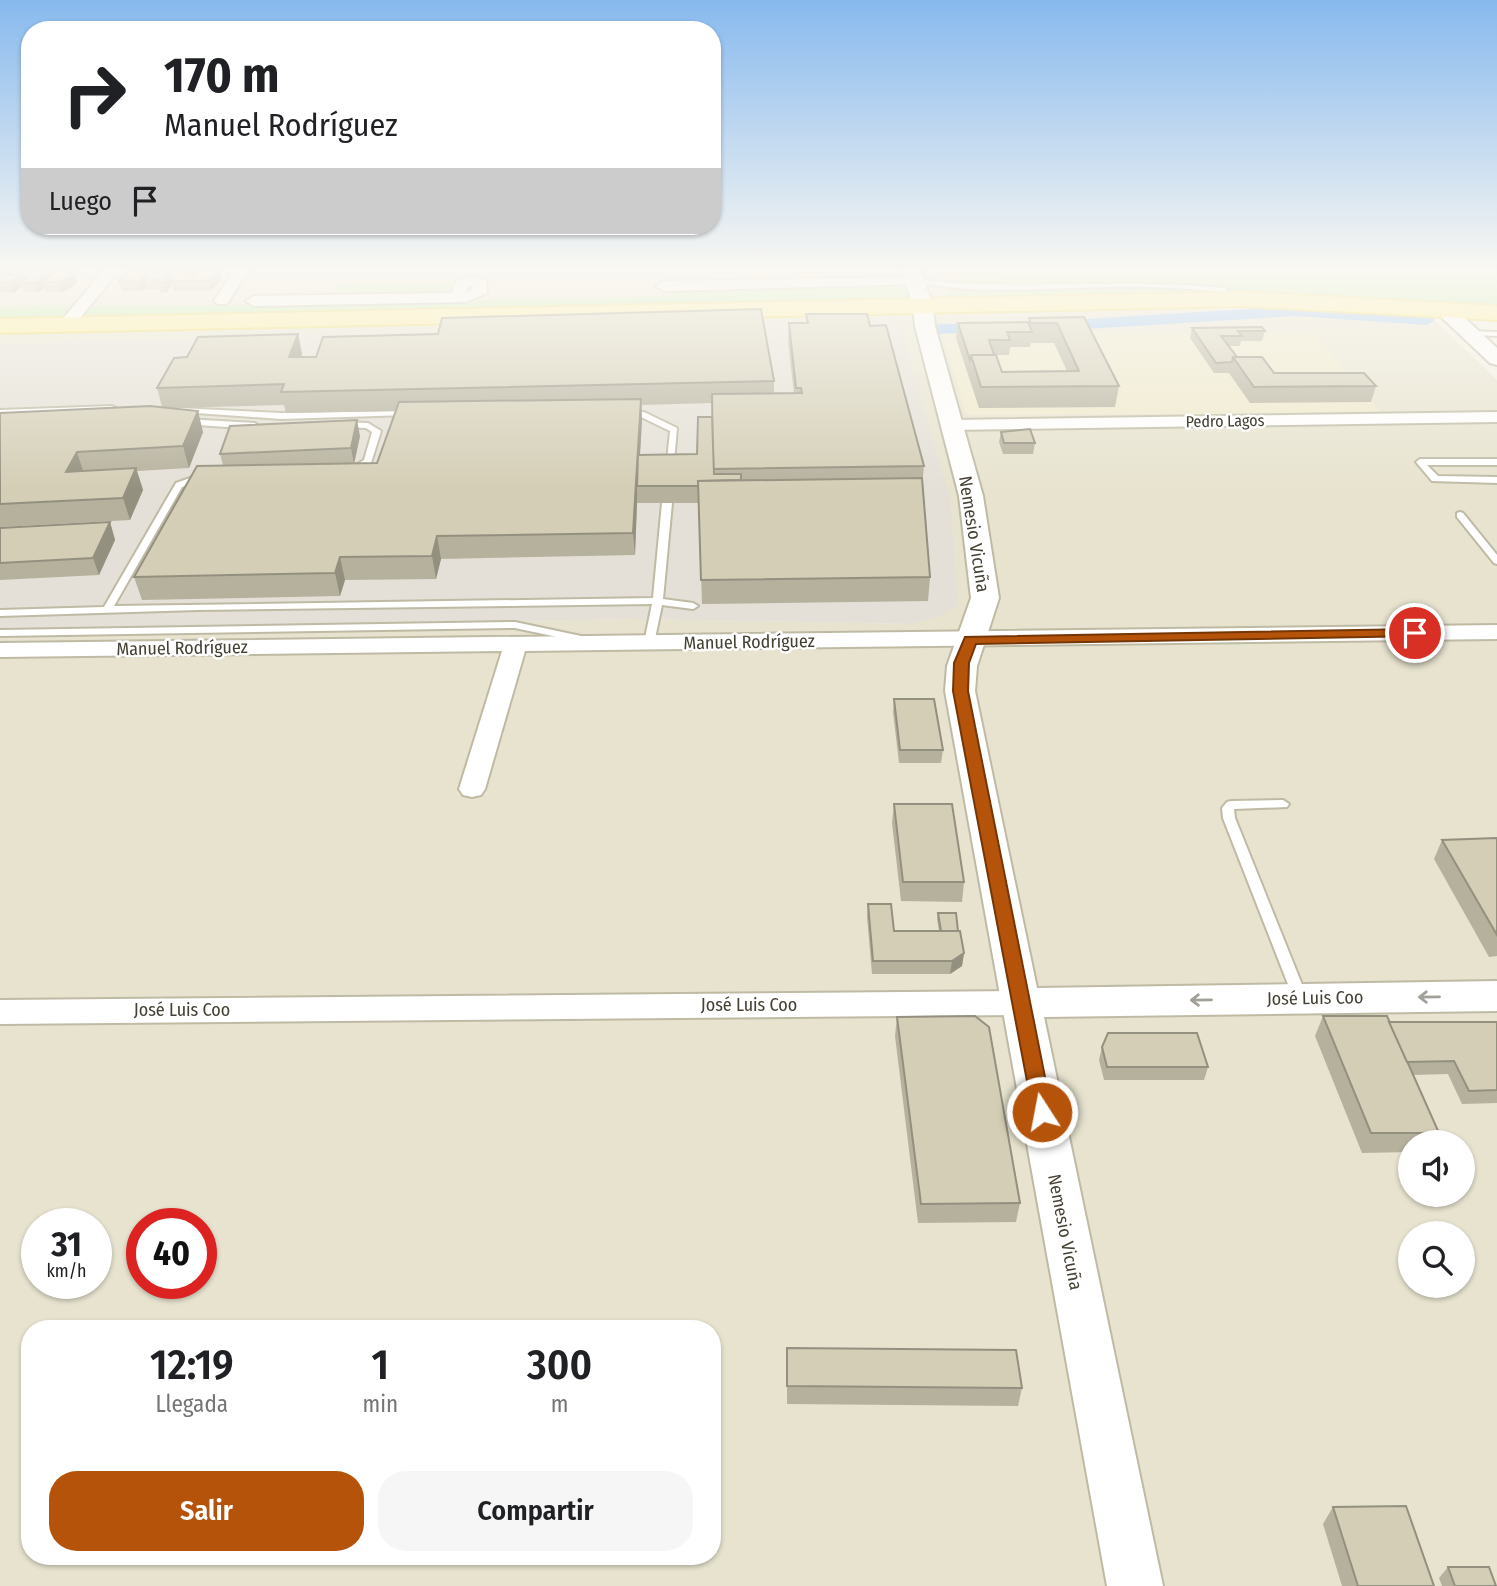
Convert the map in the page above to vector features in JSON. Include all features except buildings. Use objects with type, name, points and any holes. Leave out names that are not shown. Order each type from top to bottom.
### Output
[{"type":"street","name":"Nemesio Vicuña","points":[[931,342],[971,496],[985,598],[983,614],[961,663],[960,691],[1135,1586]]},
{"type":"street","points":[[1479,342],[1497,359]]},
{"type":"street","name":"Pedro Lagos","points":[[952,425],[1497,417]]},
{"type":"street","name":"Manuel Rodríguez","points":[[0,650],[1497,632]]},
{"type":"street","points":[[472,789],[515,645]]},
{"type":"street","name":"José Luis Coo","points":[[0,1012],[1497,996]]},
{"type":"lane","points":[[171,410],[281,416],[423,413]]},
{"type":"lane","points":[[0,412],[120,412],[0,420]]},
{"type":"lane","points":[[615,412],[642,414],[674,430],[670,471]]},
{"type":"lane","points":[[176,421],[243,426],[364,425],[376,429],[368,461],[354,469],[339,471]]},
{"type":"lane","points":[[1497,461],[1420,462],[1435,479],[1497,480]]},
{"type":"lane","points":[[107,610],[179,485],[190,479],[209,475]]},
{"type":"lane","points":[[649,643],[657,601],[667,503]]},
{"type":"lane","points":[[1460,515],[1497,561]]},
{"type":"lane","points":[[0,613],[657,601],[693,606]]},
{"type":"lane","points":[[0,634],[515,625],[602,644]]},
{"type":"lane","points":[[1283,804],[1231,805],[1228,808],[1229,818],[1301,999]]},
{"type":"shaded area","points":[[0,342],[64,342],[0,344]]},
{"type":"shaded area","points":[[901,342],[1457,342],[1497,380],[1497,1586],[0,1586],[0,630],[636,619],[910,624],[941,616]]},
{"type":"shaded area","points":[[905,342],[950,498],[958,605],[941,616],[911,624],[636,619],[0,630],[0,344]]},
{"type":"shaded area","points":[[945,342],[1322,342],[1381,413],[966,415]]},
{"type":"route","points":[[1042,1112],[960,691],[961,663],[970,640],[1415,633]]}]
